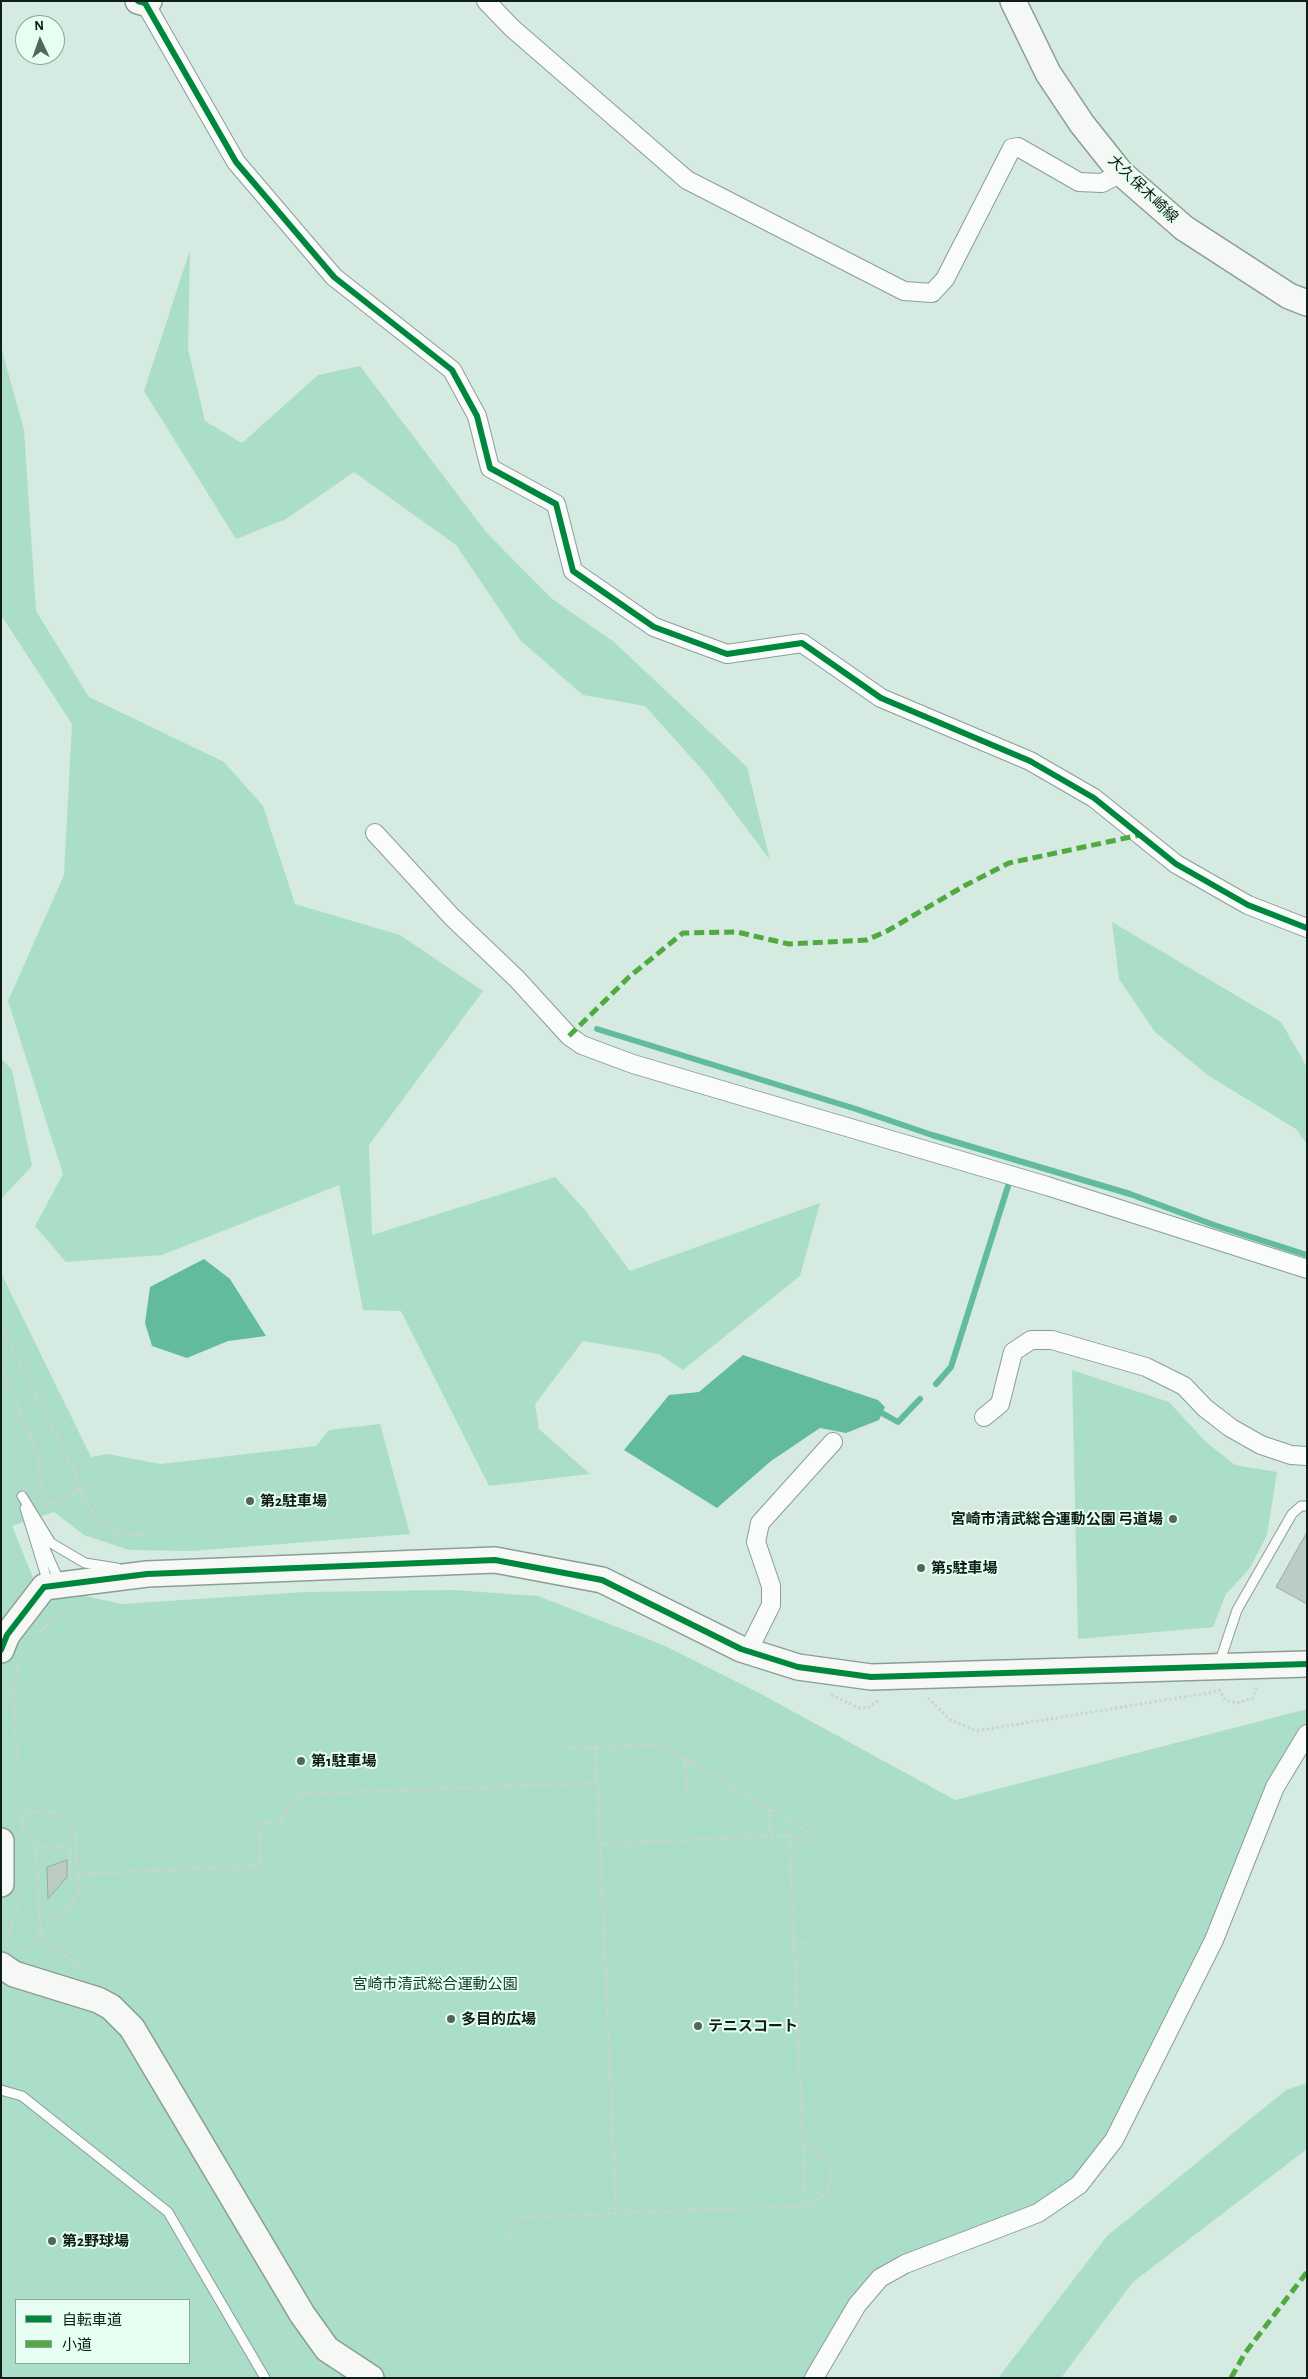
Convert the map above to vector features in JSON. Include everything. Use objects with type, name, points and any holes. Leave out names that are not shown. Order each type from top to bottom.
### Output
[{"type":"street","points":[[486,1],[512,28],[687,180],[904,291],[932,293],[945,279],[1012,148],[1018,147],[1078,182],[1102,183],[1122,172]]},
{"type":"street","name":"大久保木崎線","points":[[1013,1],[1048,73],[1082,124],[1122,172],[1184,228],[1289,296],[1307,303]]},
{"type":"street","points":[[144,2],[236,162],[334,277],[452,370],[478,416],[490,468],[556,504],[573,571],[654,627],[727,654],[802,643],[881,698],[1030,761],[1094,798],[1176,864],[1248,905],[1307,928]]},
{"type":"street","points":[[375,833],[452,918],[517,979],[569,1036],[582,1045],[633,1064],[1047,1186],[1307,1269]]},
{"type":"street","points":[[984,1417],[1000,1404],[1013,1352],[1031,1340],[1052,1340],[1146,1367],[1184,1386],[1205,1408],[1231,1428],[1261,1445],[1291,1455],[1307,1456]]},
{"type":"street","points":[[748,1651],[771,1605],[772,1586],[756,1542],[760,1523],[833,1442]]},
{"type":"street","points":[[10,1655],[7,1635],[53,1586],[147,1574],[495,1560],[602,1580],[748,1651],[798,1668],[871,1677],[1218,1676],[1307,1664]]},
{"type":"street","points":[[814,2378],[857,2305],[880,2278],[905,2264],[1038,2213],[1079,2185],[1114,2140],[1214,1940],[1275,1786],[1307,1734]]},
{"type":"street","points":[[1,1841],[1,1884]]},
{"type":"street","points":[[11,1959],[14,1974],[98,2000],[111,2007],[132,2028],[302,2314],[327,2349],[371,2378]]},
{"type":"lane","points":[[22,1496],[51,1543],[85,1563],[147,1574]]},
{"type":"lane","points":[[22,1496],[45,1573],[53,1586]]},
{"type":"lane","points":[[22,1496],[53,1586]]},
{"type":"lane","points":[[1218,1676],[1237,1610],[1292,1514],[1301,1506],[1307,1506]]},
{"type":"lane","points":[[1,2090],[22,2096],[168,2212],[265,2378]]},
{"type":"path","points":[[1,1326],[73,1470],[85,1501],[99,1521],[115,1531],[132,1535],[149,1532]]},
{"type":"path","points":[[1,1368],[38,1455],[43,1506],[97,1484]]},
{"type":"path","points":[[39,1633],[60,1614],[83,1604]]},
{"type":"path","points":[[10,1655],[14,1688],[17,1758],[23,1769]]},
{"type":"path","points":[[1218,1676],[1220,1691],[1225,1700],[1238,1703],[1253,1698],[1258,1686],[1262,1683]]},
{"type":"path","points":[[927,1697],[949,1719],[976,1731],[1220,1691]]},
{"type":"path","points":[[821,1692],[859,1708],[868,1708],[881,1699]]},
{"type":"path","points":[[918,1697],[935,1697]]},
{"type":"path","points":[[564,1749],[662,1746],[815,1836]]},
{"type":"path","points":[[596,1748],[616,2213]]},
{"type":"path","points":[[685,1760],[687,1791]]},
{"type":"path","points":[[78,1874],[261,1866],[261,1823],[282,1821],[288,1805],[302,1794],[597,1783]]},
{"type":"path","points":[[769,1809],[771,1836]]},
{"type":"path","points":[[24,1951],[73,1902],[78,1892],[76,1837],[72,1826],[64,1817],[51,1812],[32,1813]]},
{"type":"path","points":[[22,1822],[36,1842],[43,1847],[69,1846],[71,1882]]},
{"type":"path","points":[[600,1844],[789,1835],[807,1844]]},
{"type":"path","points":[[789,1835],[806,2206]]},
{"type":"path","points":[[36,1842],[40,1935],[76,1964],[77,1967],[73,1970],[64,1967]]},
{"type":"path","points":[[794,1944],[810,1943]]},
{"type":"path","points":[[11,1959],[29,1956]]},
{"type":"path","points":[[501,2243],[522,2217],[806,2206],[828,2192],[833,2168],[810,2144]]},
{"type":"green space","points":[[190,250],[188,349],[205,421],[242,443],[318,375],[360,366],[486,532],[551,598],[614,642],[747,767],[770,860],[706,774],[645,706],[583,695],[521,641],[456,545],[354,472],[286,519],[236,539],[144,391]]},
{"type":"green space","points":[[1,347],[24,430],[36,611],[89,697],[224,762],[263,806],[295,904],[400,935],[483,991],[369,1145],[372,1235],[555,1177],[584,1209],[630,1271],[820,1203],[800,1276],[683,1370],[659,1354],[583,1341],[535,1404],[539,1429],[590,1474],[489,1486],[401,1311],[363,1310],[339,1185],[162,1255],[66,1262],[35,1226],[63,1174],[8,1001],[64,875],[72,724],[1,615]]},
{"type":"green space","points":[[1112,922],[1281,1022],[1307,1067],[1307,1144],[1296,1129],[1209,1076],[1155,1032],[1119,979]]},
{"type":"green space","points":[[1,1058],[12,1070],[32,1166],[1,1199]]},
{"type":"green space","name":"宮崎市清武総合運動公園","points":[[1,1273],[91,1457],[108,1454],[160,1464],[316,1446],[329,1430],[380,1424],[410,1534],[192,1551],[129,1550],[84,1535],[54,1512],[12,1526],[36,1585],[122,1604],[305,1592],[453,1590],[538,1596],[663,1645],[763,1695],[955,1800],[1307,1709],[1307,1734],[1214,1940],[1079,2185],[880,2278],[809,2378],[1,2378]]},
{"type":"green space","name":"宮崎市清武総合運動公園 弓道場","points":[[1072,1370],[1169,1402],[1206,1442],[1235,1465],[1277,1472],[1267,1535],[1250,1568],[1226,1594],[1213,1627],[1078,1639]]},
{"type":"green space","points":[[1307,2083],[1307,2149],[1133,2282],[1061,2378],[998,2378],[1107,2236],[1286,2090]]},
{"type":"shaded area","points":[[204,1259],[230,1279],[266,1336],[228,1341],[187,1358],[152,1346],[145,1323],[150,1287]]},
{"type":"shaded area","points":[[743,1355],[878,1400],[885,1407],[879,1420],[846,1433],[820,1428],[771,1461],[717,1508],[624,1450],[669,1395],[699,1392]]},
{"type":"building","points":[[1307,1532],[1307,1604],[1276,1587]]},
{"type":"building","points":[[67,1860],[67,1877],[48,1899],[47,1867]]},
{"type":"waterway","points":[[597,1029],[856,1109],[932,1135],[1130,1194],[1214,1225],[1307,1255]]},
{"type":"waterway","points":[[936,1384],[951,1367],[1009,1183]]},
{"type":"waterway","points":[[880,1412],[898,1422],[920,1399]]},
{"type":"marked path","points":[[569,1036],[629,977],[683,933],[737,932],[789,944],[867,940],[887,931],[964,886],[1009,863],[1140,835]]},
{"type":"marked path","points":[[1231,2378],[1245,2353],[1307,2272]]},
{"type":"cycle path","points":[[138,1],[145,3],[236,162],[334,277],[452,370],[477,416],[490,468],[556,504],[573,571],[654,627],[727,654],[802,643],[881,698],[1030,761],[1094,798],[1176,864],[1248,905],[1307,928]]},
{"type":"cycle path","points":[[1,1650],[7,1635],[44,1587],[147,1574],[495,1560],[602,1580],[741,1649],[798,1667],[871,1677],[1307,1664]]},
{"type":"place","name":"第2駐車場","points":[[250,1501]]},
{"type":"place","name":"宮崎市清武総合運動公園 弓道場","points":[[1173,1519]]},
{"type":"place","name":"第5駐車場","points":[[921,1568]]},
{"type":"place","name":"第1駐車場","points":[[301,1761]]},
{"type":"place","name":"多目的広場","points":[[451,2019]]},
{"type":"place","name":"テニスコート","points":[[698,2026]]},
{"type":"place","name":"第2野球場","points":[[52,2241]]}]
